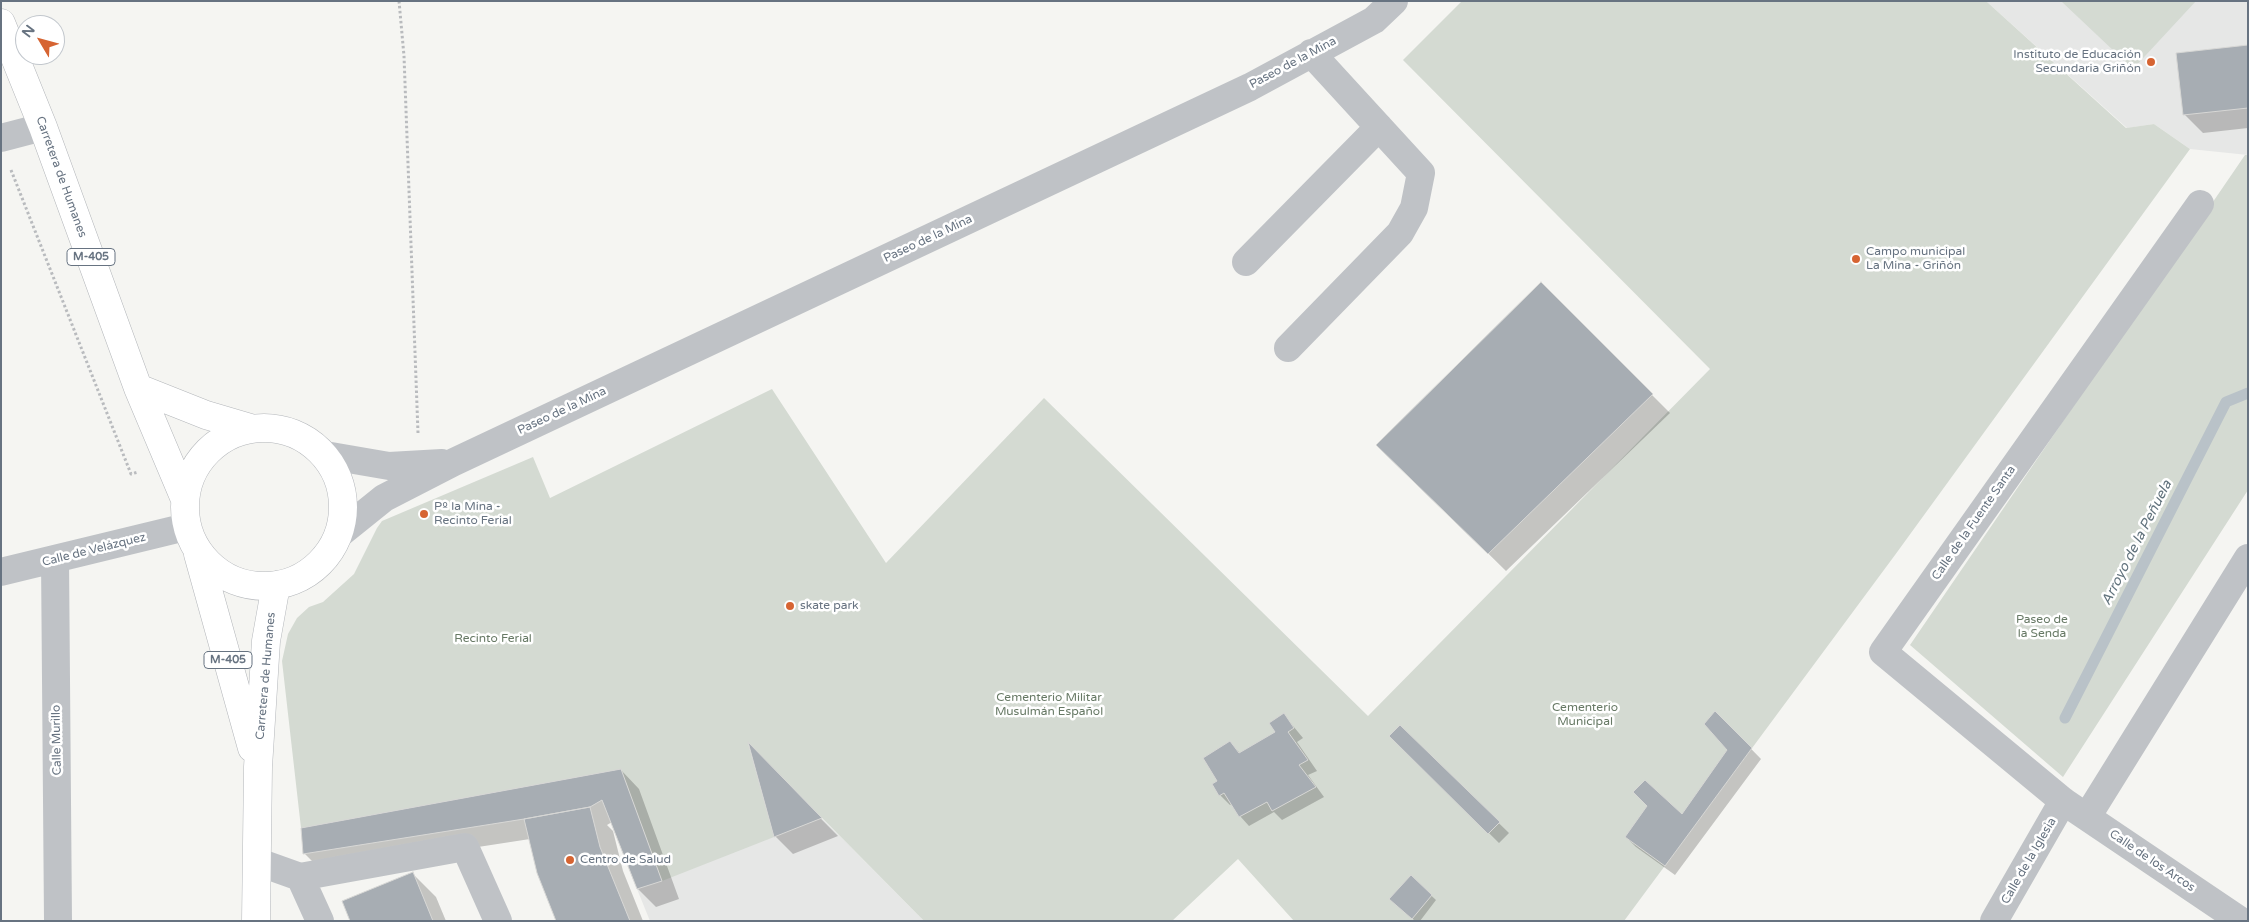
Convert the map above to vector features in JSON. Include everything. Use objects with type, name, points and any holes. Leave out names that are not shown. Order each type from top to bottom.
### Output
[{"type":"main road","name":"Carretera de Humanes","points":[[1,23],[43,127],[138,388],[184,497]]},
{"type":"main road","points":[[138,388],[206,415],[250,428],[278,428],[304,437],[325,455],[340,480],[344,507],[342,524],[332,550],[312,571],[294,582],[266,587],[238,583],[217,572],[198,552],[186,527],[184,497],[192,470],[224,438],[250,428]]},
{"type":"main road","name":"Carretera de Humanes","points":[[198,552],[258,767]]},
{"type":"main road","name":"Carretera de Humanes","points":[[256,921],[258,767],[266,641],[276,585]]},
{"type":"street","name":"Paseo de la Mina","points":[[338,535],[384,498],[454,462],[1250,86],[1374,20],[1394,1]]},
{"type":"street","points":[[1288,348],[1400,233],[1414,208],[1421,173],[1311,53]]},
{"type":"street","points":[[1,138],[43,127]]},
{"type":"street","points":[[1246,262],[1379,127]]},
{"type":"street","name":"Calle de la Fuente Santa","points":[[2063,801],[1883,652],[2200,204]]},
{"type":"street","name":"Paseo de la Mina","points":[[325,455],[389,466],[454,462]]},
{"type":"street","name":"Calle de Velázquez","points":[[1,572],[186,527]]},
{"type":"street","points":[[2086,817],[2248,558]]},
{"type":"street","name":"Calle Murillo","points":[[55,559],[58,921]]},
{"type":"street","name":"Calle de los Arcos","points":[[2063,801],[2241,921]]},
{"type":"street","name":"Calle de la Iglesia","points":[[1994,921],[2063,801]]},
{"type":"street","points":[[258,862],[300,877],[466,846],[498,921]]},
{"type":"street","points":[[300,877],[320,921]]},
{"type":"path","points":[[399,1],[404,56],[419,465]]},
{"type":"path","points":[[8,165],[132,474],[168,460]]},
{"type":"shaded area","name":"Instituto de Educación Secundaria Griñón","points":[[1986,1],[2248,1],[2248,155],[2190,149],[2154,124],[2127,128]]},
{"type":"shaded area","points":[[822,818],[924,921],[650,921],[637,889]]},
{"type":"green space","points":[[1462,1],[1986,1],[2126,128],[2154,124],[2190,149],[1895,555],[1624,921],[1294,921],[1238,859],[1172,921],[924,921],[748,743],[774,837],[662,881],[621,769],[301,828],[282,661],[288,634],[297,618],[309,607],[323,602],[354,574],[382,521],[533,457],[550,498],[772,389],[886,563],[1044,398],[1368,716],[1710,369],[1403,60]]},
{"type":"green space","points":[[2061,1],[2196,1],[2133,69]]},
{"type":"green space","name":"Paseo de la Senda","points":[[2245,155],[2248,155],[2248,490],[2063,777],[1910,645]]},
{"type":"building","points":[[2248,45],[2248,108],[2183,115],[2176,53]]},
{"type":"building","points":[[1541,282],[1653,394],[1488,554],[1376,445]]},
{"type":"building","points":[[1715,711],[1752,748],[1665,866],[1625,837],[1647,806],[1633,792],[1645,780],[1682,814],[1727,750],[1704,724]]},
{"type":"building","points":[[1284,713],[1294,728],[1288,732],[1308,760],[1299,765],[1316,787],[1272,811],[1267,802],[1239,817],[1224,793],[1219,796],[1212,784],[1217,781],[1203,758],[1230,741],[1239,753],[1275,732],[1269,723]]},
{"type":"building","points":[[1400,725],[1500,822],[1488,834],[1389,736]]},
{"type":"building","points":[[748,742],[822,818],[774,837]]},
{"type":"building","points":[[621,769],[662,881],[637,889],[602,800],[590,807],[524,819],[303,854],[301,828]]},
{"type":"building","name":"Centro de Salud","points":[[590,807],[600,847],[630,921],[556,921],[537,873],[524,819]]},
{"type":"building","points":[[413,872],[433,921],[350,921],[342,901]]},
{"type":"building","points":[[1411,875],[1432,895],[1412,919],[1389,899]]},
{"type":"waterway","name":"Arroyo de la Peñuela","points":[[2065,718],[2226,402],[2248,393]]},
{"type":"place","name":"Instituto de Educación Secundaria Griñón","points":[[2151,62]]},
{"type":"place","name":"Campo municipal La Mina - Griñón","points":[[1856,259]]},
{"type":"place","name":"Pº la Mina - Recinto Ferial","points":[[424,514]]},
{"type":"place","name":"skate park","points":[[790,606]]},
{"type":"place","name":"Centro de Salud","points":[[570,860]]},
{"type":"park label","name":"Recinto Ferial","points":[[493,639]]},
{"type":"park label","name":"Cementerio Militar Musulmán Español","points":[[1049,705]]},
{"type":"park label","name":"Cementerio Municipal","points":[[1585,715]]}]
